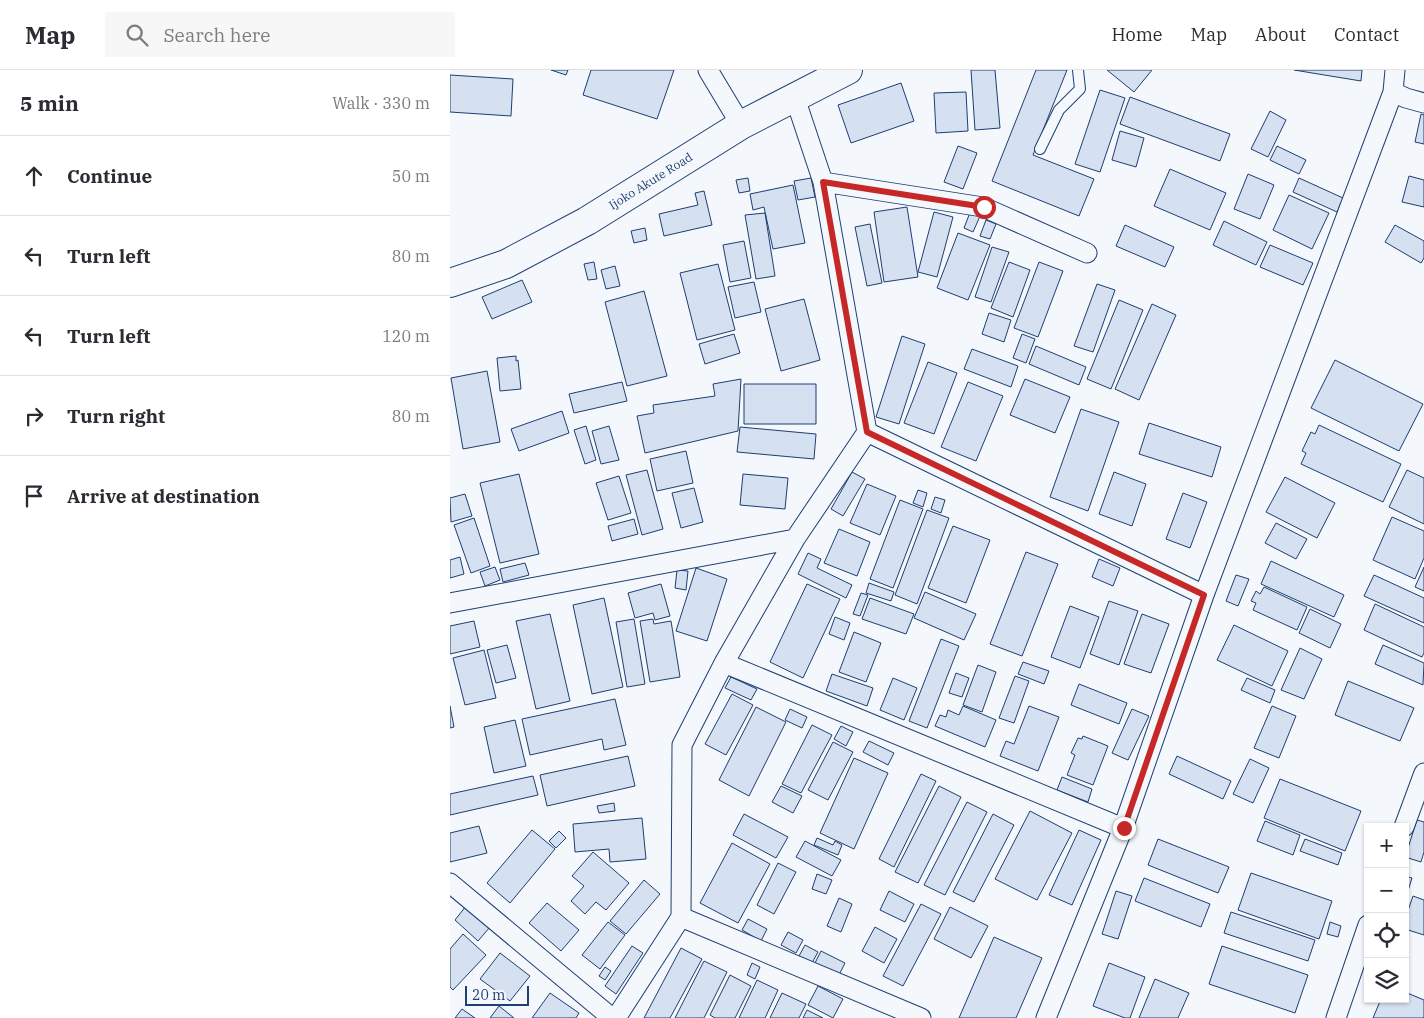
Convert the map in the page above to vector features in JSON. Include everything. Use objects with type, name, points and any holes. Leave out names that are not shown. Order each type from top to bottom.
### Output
[{"type":"main road","name":"Ijoko Akute Road","points":[[450,283],[506,264],[587,221],[741,125],[848,70]]},
{"type":"street","points":[[708,70],[741,125]]},
{"type":"street","points":[[1046,1018],[1124,828],[1204,595],[1393,92],[1395,70]]},
{"type":"street","points":[[1393,92],[1424,103]]},
{"type":"street","points":[[616,1018],[681,917],[682,745],[724,663],[795,539],[867,432],[823,182],[794,98]]},
{"type":"street","points":[[823,182],[984,207],[1087,253]]},
{"type":"street","points":[[867,432],[1204,595]]},
{"type":"street","points":[[450,603],[795,539]]},
{"type":"street","points":[[724,663],[1124,828]]},
{"type":"street","points":[[1406,823],[1424,774]]},
{"type":"street","points":[[450,882],[612,1018]]},
{"type":"street","points":[[681,917],[921,1018]]},
{"type":"street","points":[[1336,1018],[1364,938]]},
{"type":"lane","points":[[1040,149],[1059,110],[1080,89],[1078,70]]},
{"type":"building","points":[[551,70],[568,70],[566,75]]},
{"type":"building","points":[[591,70],[674,70],[657,119],[583,95]]},
{"type":"building","points":[[971,70],[995,70],[1000,128],[975,130]]},
{"type":"building","points":[[1036,70],[1067,70],[1033,155],[1094,179],[1079,216],[992,181]]},
{"type":"building","points":[[1107,70],[1152,70],[1134,92]]},
{"type":"building","points":[[1294,70],[1362,70],[1361,81]]},
{"type":"building","points":[[450,75],[513,79],[511,116],[450,112]]},
{"type":"building","points":[[901,83],[914,121],[851,143],[838,105]]},
{"type":"building","points":[[1100,90],[1125,98],[1100,172],[1075,164]]},
{"type":"building","points":[[966,92],[968,131],[936,133],[934,93]]},
{"type":"building","points":[[1130,97],[1230,134],[1220,161],[1120,124]]},
{"type":"building","points":[[1270,111],[1286,120],[1268,157],[1251,149]]},
{"type":"building","points":[[1421,114],[1424,115],[1424,144],[1415,142]]},
{"type":"building","points":[[1120,131],[1144,138],[1136,167],[1112,160]]},
{"type":"building","points":[[958,146],[977,153],[963,189],[944,182]]},
{"type":"building","points":[[1277,146],[1306,160],[1299,174],[1270,160]]},
{"type":"building","points":[[1170,169],[1226,193],[1210,230],[1154,206]]},
{"type":"building","points":[[1248,174],[1274,185],[1260,219],[1234,209]]},
{"type":"building","points":[[1409,176],[1424,180],[1424,207],[1402,202]]},
{"type":"building","points":[[748,178],[750,191],[739,193],[736,180]]},
{"type":"building","points":[[811,178],[815,197],[798,200],[794,181]]},
{"type":"building","points":[[1299,178],[1343,198],[1337,212],[1293,192]]},
{"type":"building","points":[[793,185],[805,243],[773,249],[764,207],[753,210],[750,194]]},
{"type":"building","points":[[704,191],[712,225],[664,236],[659,214],[698,205],[695,193]]},
{"type":"building","points":[[1289,195],[1329,213],[1312,249],[1273,230]]},
{"type":"building","points":[[907,207],[918,277],[884,282],[874,212]]},
{"type":"building","points":[[971,210],[981,214],[973,232],[964,228]]},
{"type":"building","points":[[934,212],[953,217],[937,277],[918,272]]},
{"type":"building","points":[[765,213],[775,276],[756,279],[745,215]]},
{"type":"building","points":[[986,220],[996,224],[990,239],[980,236]]},
{"type":"building","points":[[1224,221],[1267,242],[1256,265],[1213,245]]},
{"type":"building","points":[[870,224],[882,283],[867,286],[855,227]]},
{"type":"building","points":[[1125,225],[1174,247],[1165,267],[1116,246]]},
{"type":"building","points":[[1395,225],[1424,241],[1424,258],[1421,263],[1385,242]]},
{"type":"building","points":[[645,228],[647,240],[634,243],[631,231]]},
{"type":"building","points":[[958,233],[990,245],[968,300],[937,288]]},
{"type":"building","points":[[744,241],[751,278],[730,282],[723,245]]},
{"type":"building","points":[[1270,245],[1313,263],[1303,285],[1260,267]]},
{"type":"building","points":[[992,247],[1009,252],[991,302],[975,297]]},
{"type":"building","points":[[594,262],[597,279],[588,280],[584,264]]},
{"type":"building","points":[[1009,262],[1030,270],[1013,317],[991,308]]},
{"type":"building","points":[[1039,262],[1063,271],[1038,337],[1014,328]]},
{"type":"building","points":[[718,264],[735,330],[697,340],[680,273]]},
{"type":"building","points":[[615,266],[620,286],[606,289],[601,270]]},
{"type":"building","points":[[522,280],[532,302],[492,319],[482,297]]},
{"type":"building","points":[[754,282],[761,312],[735,318],[728,287]]},
{"type":"building","points":[[1097,284],[1115,290],[1093,352],[1074,346]]},
{"type":"building","points":[[644,291],[667,376],[627,386],[605,302]]},
{"type":"building","points":[[804,299],[820,360],[781,371],[765,309]]},
{"type":"building","points":[[1119,300],[1143,310],[1111,389],[1087,379]]},
{"type":"building","points":[[1152,304],[1176,315],[1139,400],[1115,389]]},
{"type":"building","points":[[989,313],[1011,320],[1004,342],[982,334]]},
{"type":"building","points":[[734,334],[740,353],[705,364],[699,344]]},
{"type":"building","points":[[1022,334],[1035,339],[1026,363],[1013,358]]},
{"type":"building","points":[[902,336],[925,344],[899,424],[876,417]]},
{"type":"building","points":[[1036,346],[1086,367],[1079,385],[1029,364]]},
{"type":"building","points":[[972,349],[1018,366],[1011,387],[964,369]]},
{"type":"building","points":[[516,356],[521,389],[500,391],[497,358]]},
{"type":"building","points":[[1335,360],[1423,404],[1399,451],[1311,408]]},
{"type":"building","points":[[928,362],[957,373],[934,434],[904,423]]},
{"type":"building","points":[[487,371],[500,442],[463,449],[451,378]]},
{"type":"building","points":[[741,379],[738,431],[645,453],[637,416],[654,413],[653,405],[715,396],[713,384]]},
{"type":"building","points":[[1025,379],[1070,397],[1055,433],[1010,415]]},
{"type":"building","points":[[622,382],[627,401],[574,413],[569,394]]},
{"type":"building","points":[[968,382],[1003,396],[976,461],[941,447]]},
{"type":"building","points":[[744,384],[816,384],[816,424],[744,424]]},
{"type":"building","points":[[1081,409],[1119,422],[1088,511],[1050,497]]},
{"type":"building","points":[[562,411],[569,433],[519,451],[511,429]]},
{"type":"building","points":[[1149,423],[1221,447],[1212,477],[1139,454]]},
{"type":"building","points":[[1319,425],[1401,464],[1383,502],[1301,464],[1306,453],[1302,451],[1311,432],[1315,434]]},
{"type":"building","points":[[586,426],[596,460],[585,464],[574,430]]},
{"type":"building","points":[[609,426],[619,460],[601,464],[592,431]]},
{"type":"building","points":[[740,427],[816,434],[814,459],[737,452]]},
{"type":"building","points":[[686,451],[693,483],[657,491],[650,459]]},
{"type":"building","points":[[647,470],[663,529],[642,535],[626,475]]},
{"type":"building","points":[[1407,470],[1424,478],[1424,524],[1389,507]]},
{"type":"building","points":[[852,472],[865,479],[843,516],[831,509]]},
{"type":"building","points":[[1114,472],[1146,484],[1132,526],[1099,514]]},
{"type":"building","points":[[519,474],[539,554],[500,563],[480,483]]},
{"type":"building","points":[[743,474],[788,478],[785,509],[740,505]]},
{"type":"building","points":[[619,476],[631,513],[608,520],[596,483]]},
{"type":"building","points":[[1285,477],[1335,503],[1317,538],[1266,512]]},
{"type":"building","points":[[867,484],[896,496],[880,535],[850,523]]},
{"type":"building","points":[[694,488],[703,522],[681,528],[672,493]]},
{"type":"building","points":[[918,490],[927,493],[923,507],[913,503]]},
{"type":"building","points":[[1183,493],[1207,502],[1190,548],[1166,539]]},
{"type":"building","points":[[465,494],[472,516],[451,522],[450,498]]},
{"type":"building","points":[[935,497],[945,500],[941,513],[931,509]]},
{"type":"building","points":[[900,500],[923,509],[893,588],[870,579]]},
{"type":"building","points":[[927,510],[949,518],[917,604],[895,595]]},
{"type":"building","points":[[1392,517],[1424,531],[1424,558],[1415,579],[1373,560]]},
{"type":"building","points":[[474,518],[490,566],[471,573],[454,525]]},
{"type":"building","points":[[634,519],[638,534],[612,541],[608,526]]},
{"type":"building","points":[[1276,523],[1307,539],[1296,559],[1265,543]]},
{"type":"building","points":[[953,526],[990,540],[966,603],[928,588]]},
{"type":"building","points":[[839,529],[870,542],[857,576],[824,563]]},
{"type":"building","points":[[1026,552],[1058,564],[1022,656],[990,644]]},
{"type":"building","points":[[808,553],[821,559],[817,568],[852,585],[846,598],[798,574]]},
{"type":"building","points":[[460,557],[464,574],[450,578],[450,560]]},
{"type":"building","points":[[1099,559],[1120,568],[1113,586],[1092,577]]},
{"type":"building","points":[[1271,561],[1344,595],[1334,617],[1261,584]]},
{"type":"building","points":[[525,563],[529,575],[503,582],[500,569]]},
{"type":"building","points":[[495,567],[500,580],[485,586],[480,572]]},
{"type":"building","points":[[1424,567],[1424,591],[1415,587]]},
{"type":"building","points":[[696,568],[727,579],[707,641],[676,631]]},
{"type":"building","points":[[677,570],[688,571],[686,590],[675,588]]},
{"type":"building","points":[[1236,575],[1249,579],[1238,606],[1226,601]]},
{"type":"building","points":[[1374,575],[1424,598],[1424,623],[1364,596]]},
{"type":"building","points":[[869,583],[894,592],[891,601],[866,593]]},
{"type":"building","points":[[661,584],[670,616],[655,620],[653,613],[635,618],[628,593]]},
{"type":"building","points":[[807,584],[840,599],[803,678],[770,662]]},
{"type":"building","points":[[1264,587],[1307,607],[1297,630],[1253,610],[1256,603],[1251,601],[1256,591],[1260,594]]},
{"type":"building","points":[[925,592],[976,614],[964,640],[914,618]]},
{"type":"building","points":[[861,593],[868,595],[860,616],[853,614]]},
{"type":"building","points":[[604,598],[623,687],[592,694],[573,605]]},
{"type":"building","points":[[870,598],[914,614],[906,634],[862,619]]},
{"type":"building","points":[[1109,601],[1138,611],[1119,665],[1090,654]]},
{"type":"building","points":[[1375,604],[1424,627],[1424,653],[1422,657],[1364,630]]},
{"type":"building","points":[[1070,606],[1099,617],[1080,668],[1051,657]]},
{"type":"building","points":[[1310,609],[1341,624],[1330,648],[1299,633]]},
{"type":"building","points":[[550,614],[570,701],[536,709],[516,621]]},
{"type":"building","points":[[1142,614],[1169,624],[1151,673],[1124,664]]},
{"type":"building","points":[[835,617],[850,623],[844,640],[829,634]]},
{"type":"building","points":[[634,619],[645,684],[627,687],[616,622]]},
{"type":"building","points":[[653,619],[654,624],[671,621],[680,677],[650,682],[640,621]]},
{"type":"building","points":[[474,621],[480,647],[450,654],[450,626]]},
{"type":"building","points":[[1234,625],[1288,651],[1272,686],[1217,660]]},
{"type":"building","points":[[854,632],[881,643],[866,682],[839,672]]},
{"type":"building","points":[[941,639],[959,646],[927,728],[909,721]]},
{"type":"building","points":[[507,645],[516,678],[496,683],[487,650]]},
{"type":"building","points":[[1383,645],[1424,663],[1423,685],[1375,664]]},
{"type":"building","points":[[1300,648],[1322,659],[1304,699],[1281,690]]},
{"type":"building","points":[[484,650],[496,698],[465,705],[453,658]]},
{"type":"building","points":[[1023,662],[1049,671],[1044,684],[1018,674]]},
{"type":"building","points":[[978,665],[996,672],[982,712],[963,705]]},
{"type":"building","points":[[956,673],[969,678],[962,697],[949,693]]},
{"type":"building","points":[[832,674],[873,688],[867,706],[826,691]]},
{"type":"building","points":[[1015,676],[1029,681],[1014,723],[999,718]]},
{"type":"building","points":[[731,677],[757,689],[751,700],[725,688]]},
{"type":"building","points":[[893,678],[917,688],[904,720],[880,710]]},
{"type":"building","points":[[1247,678],[1275,690],[1270,703],[1241,690]]},
{"type":"building","points":[[1348,681],[1414,708],[1400,741],[1335,715]]},
{"type":"building","points":[[1079,684],[1127,703],[1119,724],[1071,705]]},
{"type":"building","points":[[732,694],[753,705],[726,755],[705,744]]},
{"type":"building","points":[[615,699],[626,745],[604,750],[602,739],[530,755],[522,719]]},
{"type":"building","points":[[450,706],[454,727],[450,728]]},
{"type":"building","points":[[963,706],[996,720],[985,747],[935,726],[940,715],[946,717],[948,710],[959,715]]},
{"type":"building","points":[[1029,706],[1059,717],[1038,771],[1000,756],[1006,741],[1014,744]]},
{"type":"building","points":[[1272,706],[1296,716],[1279,758],[1254,748]]},
{"type":"building","points":[[756,707],[786,722],[749,796],[719,780]]},
{"type":"building","points":[[790,709],[807,717],[802,728],[785,720]]},
{"type":"building","points":[[1132,709],[1149,716],[1128,760],[1112,753]]},
{"type":"building","points":[[515,720],[526,766],[494,773],[484,727]]},
{"type":"building","points":[[812,725],[832,735],[801,793],[782,784]]},
{"type":"building","points":[[841,726],[853,732],[846,746],[834,739]]},
{"type":"building","points":[[1083,736],[1108,746],[1093,785],[1067,775],[1075,755],[1071,753],[1078,738],[1082,739]]},
{"type":"building","points":[[869,741],[894,753],[888,765],[863,752]]},
{"type":"building","points":[[833,742],[853,752],[828,800],[808,790]]},
{"type":"building","points":[[628,756],[635,786],[547,806],[540,775]]},
{"type":"building","points":[[1177,756],[1231,781],[1223,799],[1169,774]]},
{"type":"building","points":[[854,758],[888,773],[854,849],[820,833]]},
{"type":"building","points":[[1250,759],[1269,768],[1253,803],[1233,794]]},
{"type":"building","points":[[921,774],[936,781],[894,867],[879,859]]},
{"type":"building","points":[[533,776],[538,795],[450,815],[450,794]]},
{"type":"building","points":[[1062,777],[1092,789],[1088,802],[1057,790]]},
{"type":"building","points":[[1280,779],[1361,811],[1345,851],[1264,818]]},
{"type":"building","points":[[781,786],[802,796],[793,813],[772,802]]},
{"type":"building","points":[[939,786],[961,797],[918,883],[895,872]]},
{"type":"building","points":[[967,802],[987,812],[945,895],[924,885]]},
{"type":"building","points":[[614,803],[615,811],[599,813],[597,806]]},
{"type":"building","points":[[1030,811],[1072,833],[1037,900],[995,879]]},
{"type":"building","points":[[744,814],[788,837],[776,858],[733,835]]},
{"type":"building","points":[[993,814],[1014,825],[974,902],[953,892]]},
{"type":"building","points":[[642,818],[646,859],[610,862],[609,849],[575,852],[573,824]]},
{"type":"building","points":[[1417,820],[1424,822],[1424,852],[1421,862],[1409,858],[1409,845]]},
{"type":"building","points":[[1265,821],[1300,835],[1293,855],[1257,841]]},
{"type":"building","points":[[479,826],[487,853],[450,862],[450,833]]},
{"type":"building","points":[[532,830],[555,849],[510,903],[487,883]]},
{"type":"building","points":[[1079,830],[1101,840],[1072,905],[1049,895]]},
{"type":"building","points":[[559,831],[566,838],[556,848],[549,841]]},
{"type":"building","points":[[817,838],[833,845],[835,841],[842,845],[838,855],[814,845]]},
{"type":"building","points":[[1158,839],[1229,867],[1218,893],[1148,865]]},
{"type":"building","points":[[1305,839],[1342,853],[1338,865],[1300,851]]},
{"type":"building","points":[[805,841],[841,860],[832,876],[796,857]]},
{"type":"building","points":[[732,843],[770,864],[738,923],[700,903]]},
{"type":"building","points":[[593,852],[629,883],[606,910],[596,902],[585,914],[571,901],[584,886],[572,876]]},
{"type":"building","points":[[778,863],[796,872],[774,914],[757,905]]},
{"type":"building","points":[[1251,873],[1332,901],[1319,939],[1238,910]]},
{"type":"building","points":[[817,874],[832,880],[826,894],[812,889]]},
{"type":"building","points":[[1144,878],[1210,904],[1201,927],[1135,901]]},
{"type":"building","points":[[644,880],[660,894],[626,934],[610,921]]},
{"type":"building","points":[[889,891],[914,904],[905,922],[880,910]]},
{"type":"building","points":[[1116,891],[1132,896],[1118,939],[1102,934]]},
{"type":"building","points":[[1413,896],[1424,900],[1424,935],[1409,930],[1409,908]]},
{"type":"building","points":[[839,898],[852,904],[841,932],[827,926]]},
{"type":"building","points":[[547,903],[579,930],[561,951],[529,923]]},
{"type":"building","points":[[921,904],[941,914],[903,986],[883,976]]},
{"type":"building","points":[[466,906],[490,927],[478,941],[455,920]]},
{"type":"building","points":[[950,907],[988,926],[971,958],[934,939]]},
{"type":"building","points":[[1231,912],[1315,940],[1308,961],[1224,933]]},
{"type":"building","points":[[748,919],[767,929],[761,941],[742,930]]},
{"type":"building","points":[[608,922],[625,935],[600,969],[582,955]]},
{"type":"building","points":[[1330,922],[1341,926],[1338,937],[1327,934]]},
{"type":"building","points":[[875,927],[897,939],[884,963],[862,951]]},
{"type":"building","points":[[788,932],[803,940],[796,953],[781,945]]},
{"type":"building","points":[[463,934],[486,955],[453,990],[450,987],[450,949]]},
{"type":"building","points":[[994,937],[1042,958],[1016,1018],[959,1018]]},
{"type":"building","points":[[805,945],[818,952],[812,963],[799,956]]},
{"type":"building","points":[[632,946],[643,953],[616,994],[605,986]]},
{"type":"building","points":[[1222,946],[1308,975],[1295,1013],[1209,984]]},
{"type":"building","points":[[681,948],[702,959],[670,1018],[644,1018]]},
{"type":"building","points":[[821,951],[845,963],[839,975],[815,963]]},
{"type":"building","points":[[500,953],[530,976],[510,1001],[480,979]]},
{"type":"building","points":[[704,961],[727,972],[704,1018],[675,1018]]},
{"type":"building","points":[[752,963],[760,967],[755,979],[747,975]]},
{"type":"building","points":[[1109,963],[1145,977],[1130,1018],[1125,1018],[1093,1006]]},
{"type":"building","points":[[605,967],[611,971],[605,980],[599,976]]},
{"type":"building","points":[[730,975],[751,986],[735,1018],[715,1018],[710,1015]]},
{"type":"building","points":[[1155,979],[1189,993],[1178,1018],[1139,1018]]},
{"type":"building","points":[[757,980],[778,990],[765,1018],[739,1018]]},
{"type":"building","points":[[818,986],[843,999],[833,1018],[808,1005]]},
{"type":"building","points":[[550,993],[579,1013],[576,1018],[532,1018]]},
{"type":"building","points":[[782,993],[806,1004],[799,1018],[770,1018]]},
{"type":"building","points":[[1409,994],[1424,1000],[1424,1018],[1373,1018],[1379,1003],[1409,1003]]},
{"type":"building","points":[[499,1006],[514,1018],[490,1018]]},
{"type":"building","points":[[462,1009],[475,1018],[455,1018]]},
{"type":"building","points":[[807,1010],[823,1018],[803,1018]]},
{"type":"route","points":[[984,207],[823,182],[867,432],[1204,595],[1124,828]]}]
